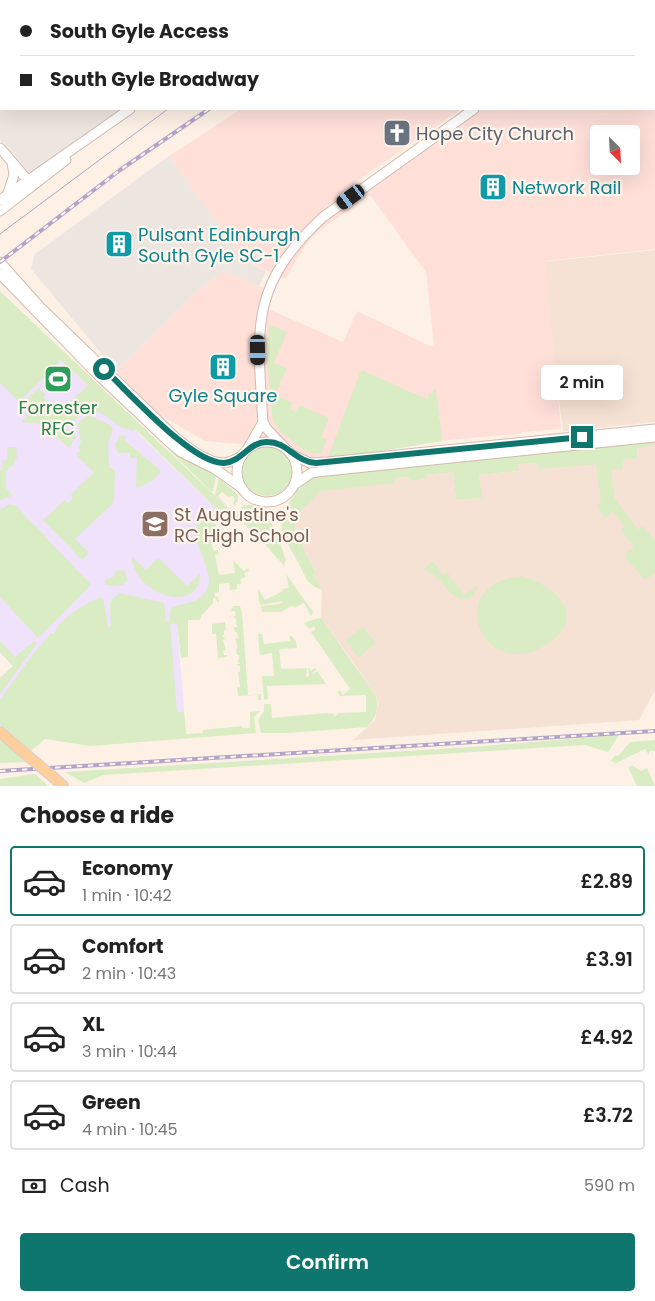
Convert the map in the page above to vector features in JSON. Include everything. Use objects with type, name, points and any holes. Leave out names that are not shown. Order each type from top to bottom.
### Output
[{"type":"main road","points":[[0,732],[63,786]]},
{"type":"street","points":[[0,211],[30,183],[129,110]]},
{"type":"street","points":[[473,110],[323,217],[304,235],[284,261],[265,300],[259,330],[258,361],[263,422],[267,429],[291,454],[310,463],[604,439],[655,437]]},
{"type":"street","points":[[0,148],[30,183]]},
{"type":"street","points":[[4,198],[13,180],[12,162]]},
{"type":"street","points":[[4,198],[30,183]]},
{"type":"street","points":[[0,262],[40,308],[175,437],[189,448],[221,462],[232,461],[261,442],[276,443],[284,447]]},
{"type":"street","points":[[0,274],[94,372],[169,442],[181,452],[214,468],[252,497],[269,501],[286,495],[294,485],[317,472],[604,439],[655,429]]},
{"type":"street","points":[[242,488],[237,472],[244,453],[263,422]]},
{"type":"street","points":[[291,454],[297,468],[294,485]]},
{"type":"shaded area","points":[[0,110],[119,110],[30,175],[0,139]]},
{"type":"shaded area","points":[[239,110],[460,110],[354,183],[361,193],[478,110],[655,110],[655,249],[545,261],[561,429],[448,440],[319,460],[272,447],[205,441],[155,412],[116,371],[198,290],[224,271],[271,291],[266,308],[343,342],[357,311],[430,346],[434,346],[426,272],[370,195],[320,230],[307,243],[285,279],[231,254],[234,248],[169,156]]},
{"type":"shaded area","points":[[169,156],[235,248],[232,254],[266,271],[259,286],[224,271],[198,290],[116,371],[31,269],[35,254]]},
{"type":"shaded area","points":[[655,250],[655,422],[563,431],[543,262]]},
{"type":"shaded area","points":[[0,301],[221,513],[211,540],[216,584],[177,623],[186,734],[56,729],[11,734],[0,725],[0,678],[13,666],[0,652]]},
{"type":"shaded area","points":[[655,445],[655,690],[639,720],[353,740],[375,720],[378,704],[376,696],[321,618],[322,590],[313,574],[316,571],[304,550],[303,541],[296,541],[295,522],[301,522],[300,512],[320,491],[394,482],[393,478],[410,477],[411,481],[425,479],[425,475],[453,472],[456,500],[481,498],[479,475],[518,471],[518,464],[538,463],[539,469],[638,458],[637,447]]},
{"type":"green space","points":[[0,291],[230,510],[227,513],[221,513],[136,430],[125,429],[105,415],[90,411],[73,421],[58,424],[22,422],[27,417],[26,409],[22,409],[23,403],[39,388],[45,394],[43,397],[59,413],[88,385],[61,360],[19,402],[0,383]]},
{"type":"green space","points":[[269,324],[287,332],[274,363],[287,368],[275,395],[292,402],[290,409],[296,412],[299,405],[329,418],[321,437],[327,439],[321,454],[305,451],[281,432],[273,422],[267,362]]},
{"type":"green space","points":[[361,370],[427,399],[430,393],[432,394],[434,389],[436,389],[442,441],[327,460]]},
{"type":"green space","points":[[88,415],[110,425],[113,429],[108,443],[109,468],[115,469],[114,502],[75,539],[89,553],[82,560],[43,520],[65,500],[69,503],[73,498],[71,494],[94,473],[76,454],[80,450],[78,447],[81,441],[77,424]]},
{"type":"green space","points":[[55,428],[67,429],[74,434],[76,437],[69,448],[50,432]]},
{"type":"green space","points":[[120,435],[126,437],[124,440],[161,471],[152,481],[136,488],[137,458],[130,458],[130,453],[118,453],[115,445]]},
{"type":"green space","points":[[655,441],[655,445],[637,448],[638,458],[623,460],[623,469],[611,470],[615,499],[638,530],[643,526],[655,541],[655,573],[645,580],[626,558],[625,554],[634,547],[621,530],[625,526],[613,512],[605,518],[596,505],[601,502],[596,464],[539,469],[538,463],[518,464],[518,471],[479,475],[482,498],[456,500],[453,472],[425,475],[425,479],[411,481],[410,477],[394,478],[394,483],[321,491],[300,512],[301,522],[295,522],[296,541],[303,541],[304,550],[316,572],[313,574],[322,590],[307,579],[282,529],[283,514],[287,505],[301,487],[316,475]]},
{"type":"green space","points":[[267,446],[276,448],[287,457],[292,471],[290,480],[281,491],[267,496],[258,494],[247,485],[242,471],[244,462],[253,451]]},
{"type":"green space","points":[[7,447],[16,447],[17,458],[15,458],[14,464],[6,471],[6,488],[13,495],[2,500],[0,499],[0,470],[3,470],[2,461],[7,460]]},
{"type":"green space","points":[[167,448],[216,476],[213,491],[211,491]]},
{"type":"green space","points":[[219,478],[238,495],[238,501],[234,506],[235,499],[233,496],[228,497],[222,492],[218,496],[231,510],[215,495]]},
{"type":"green space","points":[[10,504],[16,506],[91,585],[38,638],[0,597],[0,510]]},
{"type":"green space","points":[[244,505],[252,505],[270,520],[276,532],[259,538],[235,515]]},
{"type":"green space","points":[[207,515],[216,524],[210,540],[214,551],[218,550],[219,554],[215,555],[219,575],[235,573],[233,560],[244,571],[248,568],[249,571],[244,573],[246,577],[240,579],[241,584],[237,584],[237,589],[230,590],[229,583],[219,584],[219,592],[214,593],[215,597],[218,597],[219,602],[217,602],[216,598],[213,598],[213,603],[201,616],[200,620],[188,620],[188,657],[181,658],[177,623],[170,624],[177,712],[184,712],[186,734],[203,733],[203,730],[242,726],[242,728],[250,728],[250,712],[260,711],[254,717],[256,733],[90,746],[45,739],[31,751],[0,724],[0,700],[34,653],[51,633],[54,634],[67,617],[100,597],[103,598],[108,627],[111,626],[110,602],[119,593],[164,603],[166,622],[169,621],[171,608],[194,601],[203,595],[209,581],[208,572],[195,538],[198,532],[195,528]]},
{"type":"green space","points":[[277,535],[286,560],[284,566],[262,541]]},
{"type":"green space","points":[[132,557],[146,570],[158,558],[187,586],[200,573],[197,586],[190,594],[179,597],[166,595],[154,590],[143,581],[135,570]]},
{"type":"green space","points":[[433,561],[442,575],[447,572],[464,595],[477,586],[478,588],[471,598],[464,599],[454,596],[435,576],[424,569]]},
{"type":"green space","points":[[117,570],[125,571],[127,580],[125,583],[118,586],[105,585],[105,580],[113,577]]},
{"type":"green space","points":[[286,574],[313,612],[311,616],[304,603],[294,608],[293,605],[281,612],[262,612],[261,606],[279,604],[284,601],[261,605],[258,589],[265,600],[283,591],[282,589],[289,588]]},
{"type":"green space","points":[[522,576],[534,580],[555,593],[566,611],[566,621],[561,631],[550,642],[526,653],[506,653],[490,644],[480,629],[477,612],[482,596],[497,583]]},
{"type":"green space","points":[[233,606],[240,606],[242,612],[248,695],[261,694],[261,700],[258,700],[258,695],[238,696],[237,688],[240,687],[238,672],[240,671],[240,666],[237,664],[240,664],[237,660],[239,660],[239,655],[237,655],[236,649],[238,648],[235,639],[238,638],[234,627],[237,627],[236,619],[233,617],[236,615],[235,611],[231,611]]},
{"type":"green space","points":[[321,618],[376,696],[377,709],[375,717],[367,727],[288,733],[261,733],[258,720],[264,711],[264,704],[271,704],[272,718],[326,713],[334,714],[334,717],[339,713],[366,712],[366,695],[339,696],[338,692],[340,690],[343,695],[350,689],[311,632],[316,629],[314,626],[309,629],[304,623]]},
{"type":"green space","points":[[225,622],[226,630],[224,630],[224,635],[222,635],[225,639],[223,640],[226,650],[223,650],[224,655],[227,655],[227,657],[218,658],[216,634],[212,634],[212,624]]},
{"type":"green space","points":[[363,627],[376,643],[358,658],[346,640]]},
{"type":"green space","points":[[258,634],[262,634],[264,644],[290,641],[290,636],[292,636],[297,648],[279,649],[281,669],[307,668],[306,677],[309,676],[308,667],[311,671],[315,668],[316,670],[312,673],[314,674],[317,671],[326,684],[267,686],[268,699],[264,700],[262,676],[274,676],[272,653],[260,655]]},
{"type":"green space","points":[[0,641],[15,657],[34,641],[37,643],[0,694],[0,678],[13,666],[0,652]]},
{"type":"green space","points":[[619,735],[608,752],[585,745],[104,775],[84,783],[65,772],[471,747]]},
{"type":"green space","points":[[0,739],[24,759],[27,762],[0,763]]},
{"type":"green space","points":[[655,740],[655,751],[649,751],[649,755],[645,749],[616,763],[611,761],[630,742]]},
{"type":"green space","points":[[632,765],[641,771],[647,768],[655,786],[637,786],[628,767]]},
{"type":"green space","points":[[35,774],[48,786],[0,786],[0,779]]},
{"type":"tram line","points":[[0,234],[167,110]]},
{"type":"railway","points":[[0,262],[120,170],[208,110]]},
{"type":"railway","points":[[0,771],[655,731]]},
{"type":"place","name":"Hope City Church","points":[[397,133]]},
{"type":"place","name":"Network Rail","points":[[493,187]]},
{"type":"place","name":"Pulsant Edinburgh South Gyle SC-1","points":[[119,244]]},
{"type":"place","name":"Gyle Square","points":[[223,367]]},
{"type":"place","name":"Forrester RFC","points":[[58,379]]},
{"type":"place","name":"St Augustine's RC High School","points":[[155,524]]},
{"type":"route","points":[[104,369],[167,430],[189,448],[223,463],[242,456],[253,445],[261,442],[276,443],[302,460],[316,463],[582,437]]}]
